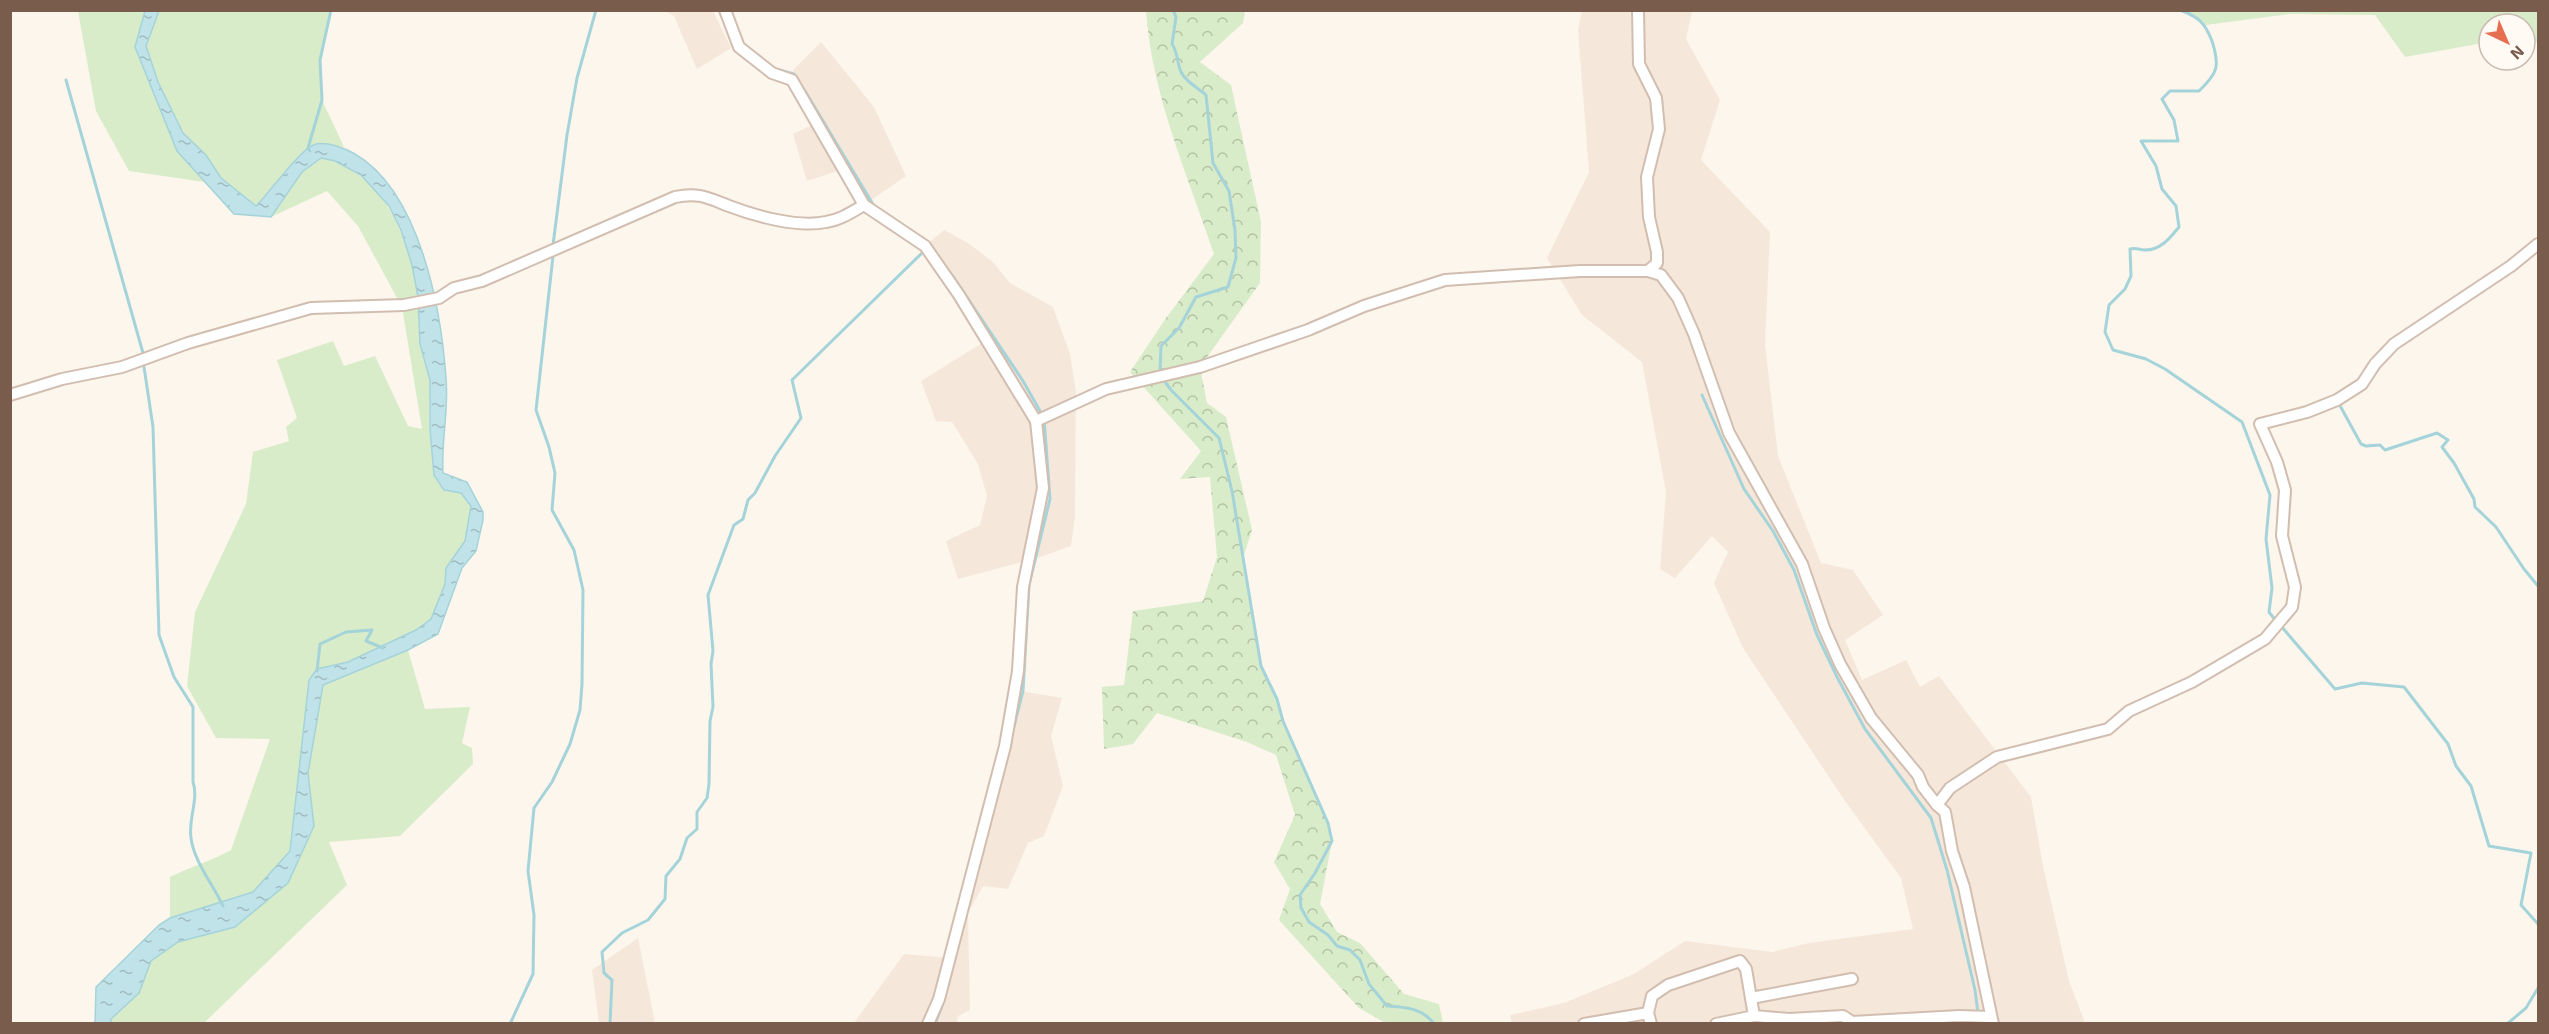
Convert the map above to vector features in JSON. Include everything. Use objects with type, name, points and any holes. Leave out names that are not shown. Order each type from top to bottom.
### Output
[{"type":"street","points":[[725,10],[740,47],[772,73],[792,80],[864,205],[926,246],[959,295],[1036,421],[1043,488],[1023,587],[1018,671],[1005,746],[939,999],[928,1023]]},
{"type":"street","points":[[1638,10],[1639,64],[1656,98],[1659,129],[1647,177],[1649,217],[1657,252],[1657,263],[1648,271]]},
{"type":"street","points":[[10,395],[62,379],[122,367],[188,343],[311,308],[413,303],[439,298],[454,288],[490,277],[675,197],[688,194],[708,196],[764,217],[793,222],[824,223],[841,218],[864,205]]},
{"type":"street","points":[[1937,805],[1950,788],[1997,757],[2108,729],[2129,711],[2192,682],[2265,639],[2292,607],[2295,587],[2282,536],[2285,490],[2277,462],[2260,424],[2307,412],[2337,400],[2362,384],[2375,364],[2394,344],[2511,266],[2538,244]]},
{"type":"street","points":[[1036,421],[1106,389],[1200,367],[1308,330],[1364,306],[1445,280],[1580,271],[1648,271],[1661,274],[1678,298],[1694,334],[1729,433],[1802,564],[1824,628],[1856,693],[1871,718],[1918,775],[1923,787],[1937,805],[1945,812],[1952,851],[1964,887],[1992,1020],[1959,1016],[1852,1022],[1843,1016],[1789,1019],[1754,1016],[1716,1023]]},
{"type":"street","points":[[1584,1023],[1650,1018],[1652,996],[1668,985],[1740,961],[1746,969],[1754,1016]]},
{"type":"street","points":[[1750,998],[1852,979]]},
{"type":"shaded area","points":[[665,11],[713,11],[731,48],[697,69],[674,16]]},
{"type":"shaded area","points":[[1582,11],[1692,11],[1686,39],[1720,100],[1701,160],[1770,232],[1765,344],[1778,456],[1821,563],[1853,570],[1883,615],[1845,640],[1862,680],[1906,660],[1920,687],[1939,676],[2031,797],[2043,866],[2069,981],[2085,1023],[1512,1024],[1510,1015],[1564,1003],[1634,974],[1685,941],[1772,952],[1809,943],[1913,929],[1901,878],[1845,801],[1743,648],[1714,583],[1728,552],[1712,536],[1675,578],[1660,569],[1666,492],[1642,362],[1582,315],[1547,258],[1589,172],[1578,30]]},
{"type":"shaded area","points":[[821,42],[874,107],[906,176],[864,205],[844,169],[807,181],[793,134],[816,123],[792,80],[793,70]]},
{"type":"shaded area","points":[[944,230],[968,243],[993,262],[1010,283],[1053,307],[1070,354],[1076,392],[1075,517],[1071,546],[1037,558],[958,579],[946,541],[980,525],[987,496],[978,464],[952,422],[936,421],[921,381],[987,340],[925,246]]},
{"type":"shaded area","points":[[1015,690],[1062,698],[1051,736],[1063,786],[1044,836],[1028,843],[1008,889],[983,886],[968,913],[970,1010],[958,1016],[957,1023],[853,1024],[904,954],[949,958]]},
{"type":"shaded area","points":[[638,938],[655,1023],[599,1023],[592,970]]},
{"type":"green space","points":[[78,11],[145,11],[135,47],[177,151],[204,182],[129,171],[96,111]]},
{"type":"green space","points":[[159,11],[331,11],[320,60],[322,100],[344,147],[316,144],[308,148],[257,206],[221,178],[206,155],[183,133],[158,82],[146,45]]},
{"type":"green space","points":[[1146,11],[1245,11],[1243,23],[1200,62],[1231,85],[1261,222],[1260,283],[1200,367],[1207,403],[1226,417],[1252,530],[1243,558],[1261,666],[1328,823],[1332,841],[1320,904],[1337,932],[1360,943],[1404,994],[1382,1021],[1359,1008],[1279,920],[1290,889],[1274,862],[1295,815],[1276,755],[1247,742],[1157,713],[1133,744],[1104,749],[1102,687],[1124,685],[1133,611],[1203,601],[1217,557],[1210,477],[1180,479],[1201,451],[1130,372],[1166,318],[1214,254],[1163,104],[1155,73]]},
{"type":"green space","points":[[2180,11],[2538,11],[2538,42],[2537,12],[2477,12],[2477,44],[2405,57],[2375,15],[2289,14],[2206,25],[2196,16]]},
{"type":"green space","points":[[321,158],[343,165],[361,176],[377,192],[390,210],[408,251],[418,295],[420,341],[430,381],[429,421],[432,443],[444,490],[461,493],[471,506],[465,541],[446,568],[445,584],[431,619],[416,630],[348,662],[317,669],[309,680],[290,851],[253,892],[170,918],[170,877],[231,850],[270,739],[216,738],[187,686],[195,612],[246,504],[253,452],[289,441],[286,427],[297,418],[277,360],[333,341],[344,366],[375,356],[408,426],[422,429],[402,307],[358,226],[327,191],[271,217],[302,172]]},
{"type":"green space","points":[[408,650],[425,709],[470,707],[462,743],[472,748],[473,764],[400,836],[329,842],[347,885],[204,1023],[111,1024],[110,1019],[139,993],[151,961],[178,942],[235,927],[309,836],[314,826],[308,773],[323,685]]},
{"type":"green space","points":[[1404,994],[1439,1004],[1443,1023],[1384,1024],[1382,1021]]},
{"type":"water","points":[[145,11],[159,11],[146,46],[158,82],[183,133],[206,155],[221,178],[256,206],[302,153],[316,144],[336,146],[355,154],[377,172],[396,195],[411,223],[423,254],[439,319],[447,390],[443,473],[467,482],[483,512],[483,520],[476,551],[462,568],[438,634],[408,650],[323,685],[308,773],[314,826],[288,883],[235,927],[178,942],[151,961],[139,993],[111,1019],[111,1023],[95,1024],[96,987],[159,925],[170,918],[253,892],[290,851],[309,680],[317,669],[348,662],[416,630],[431,619],[445,584],[446,568],[465,541],[471,506],[461,493],[444,490],[434,475],[430,429],[430,380],[420,344],[418,297],[412,265],[401,230],[389,206],[361,175],[335,161],[321,158],[302,172],[271,217],[234,214],[177,151],[135,47]]},
{"type":"waterway","points":[[310,151],[308,148],[322,100],[320,60],[331,10]]},
{"type":"waterway","points":[[553,245],[577,78],[596,10]]},
{"type":"waterway","points":[[1160,373],[1161,346],[1179,328],[1196,297],[1228,287],[1236,258],[1235,230],[1229,191],[1213,163],[1206,95],[1189,82],[1181,72],[1172,44],[1176,17],[1173,10]]},
{"type":"waterway","points":[[2180,10],[2197,18],[2207,30],[2215,50],[2216,69],[2199,91],[2170,91],[2162,99],[2174,120],[2178,141],[2141,141],[2156,166],[2162,189],[2176,206],[2179,227],[2165,243],[2156,248],[2130,249],[2131,276],[2125,289],[2109,305],[2105,332],[2113,350],[2146,359],[2165,369],[2242,422],[2270,495],[2266,539],[2272,588],[2269,612],[2276,621]]},
{"type":"waterway","points":[[779,70],[794,74],[797,78]]},
{"type":"waterway","points":[[66,80],[143,353]]},
{"type":"waterway","points":[[805,91],[874,206]]},
{"type":"waterway","points":[[610,1024],[612,980],[604,973],[602,952],[622,933],[648,920],[665,899],[666,876],[680,859],[687,838],[697,829],[697,812],[707,798],[710,721],[713,707],[711,664],[713,651],[708,595],[734,525],[743,519],[748,500],[755,493],[775,456],[801,418],[792,380],[923,252]]},
{"type":"waterway","points":[[510,1024],[533,974],[534,915],[528,871],[534,808],[552,782],[570,744],[580,710],[582,684],[583,590],[574,550],[552,510],[555,473],[536,410],[553,256]]},
{"type":"waterway","points":[[948,985],[1023,691],[1029,585],[1050,499],[1044,418],[1023,381],[952,275]]},
{"type":"waterway","points":[[144,367],[153,427],[159,635],[174,677],[193,707],[195,795],[191,838],[196,856],[223,906]]},
{"type":"waterway","points":[[1163,379],[1219,438],[1232,491],[1261,666],[1328,823],[1332,841],[1300,895],[1301,908],[1309,922],[1328,935],[1337,946],[1350,950],[1360,960],[1369,984],[1387,1006],[1419,1012],[1434,1024]]},
{"type":"waterway","points":[[1702,395],[1744,489],[1773,531],[1794,570],[1817,635],[1865,729],[1931,818],[1947,870],[1975,990],[1978,1013]]},
{"type":"waterway","points":[[2338,402],[2361,444],[2366,446],[2380,445],[2385,450],[2437,433],[2448,440],[2442,447],[2454,463],[2474,499],[2475,507],[2496,527],[2538,586]]},
{"type":"waterway","points":[[2281,626],[2335,689],[2362,683],[2404,687],[2448,744],[2456,766],[2471,786],[2489,846],[2531,853],[2521,905],[2538,924]]},
{"type":"waterway","points":[[317,671],[320,644],[346,632],[372,630],[366,641],[383,648]]},
{"type":"waterway","points":[[2507,1024],[2526,1008],[2538,988]]},
{"type":"waterway","points":[[935,1024],[943,1003]]}]
